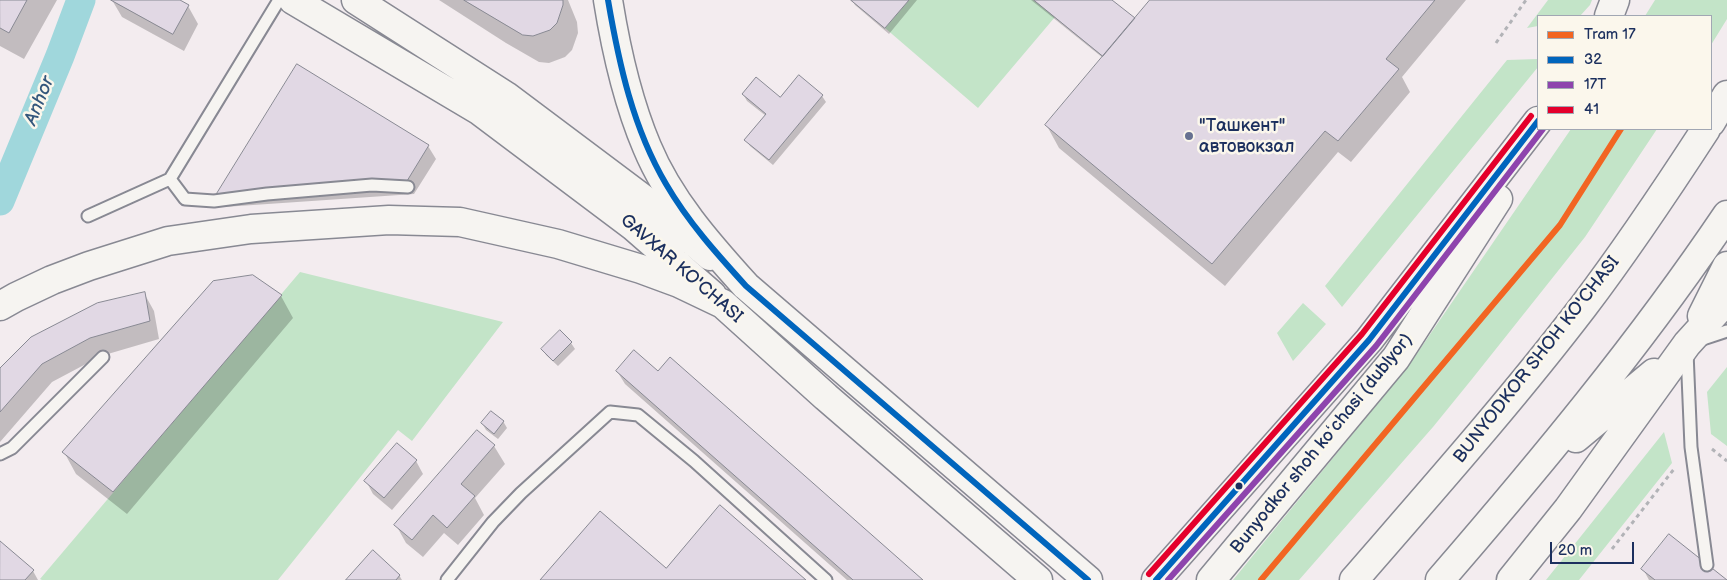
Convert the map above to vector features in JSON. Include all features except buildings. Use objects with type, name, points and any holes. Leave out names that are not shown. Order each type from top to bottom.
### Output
[{"type":"main road","name":"GAVXAR KO'CHASI","points":[[293,0],[480,110],[633,226],[826,397],[1038,580]]},
{"type":"main road","name":"GAVXAR KO'CHASI","points":[[356,0],[506,96],[646,202],[1088,580]]},
{"type":"main road","points":[[608,0],[622,74],[633,112],[647,148],[666,185],[688,217],[710,246],[746,286]]},
{"type":"main road","points":[[1609,15],[1615,0]]},
{"type":"main road","points":[[1618,15],[1628,0]]},
{"type":"main road","points":[[1712,120],[1727,96]]},
{"type":"main road","name":"Bunyodkor shoh koʻchasi (dublyor)","points":[[1156,580],[1369,340],[1537,122]]},
{"type":"main road","name":"Bunyodkor shoh koʻchasi (dublyor)","points":[[1211,580],[1396,358],[1542,130]]},
{"type":"main road","name":"BUNYODKOR SHOH KO'CHASI","points":[[1354,580],[1480,435],[1577,314],[1640,227],[1705,130]]},
{"type":"main road","points":[[1440,580],[1528,478],[1651,323],[1727,215]]},
{"type":"main road","points":[[0,306],[16,296],[52,280],[168,241],[251,229],[389,220],[460,222],[558,244],[641,269],[679,283],[723,304]]},
{"type":"main road","points":[[1528,478],[1687,344],[1727,266]]},
{"type":"main road","points":[[1511,580],[1568,509],[1687,344],[1727,300]]},
{"type":"lane","points":[[88,216],[170,179],[279,0]]},
{"type":"lane","points":[[170,179],[184,199],[214,201],[267,194],[372,185],[408,187]]},
{"type":"lane","points":[[1707,565],[1691,447],[1687,344],[1727,331]]},
{"type":"lane","points":[[0,454],[12,448],[103,357]]},
{"type":"lane","points":[[447,580],[493,522],[521,493],[610,412],[638,415],[694,461],[826,580]]},
{"type":"path","points":[[1496,43],[1526,0]]},
{"type":"path","points":[[1612,549],[1698,438],[1727,461]]},
{"type":"green space","points":[[909,0],[1034,0],[1055,17],[978,108],[885,28]]},
{"type":"green space","points":[[1548,0],[1592,0],[1581,15],[1537,15],[1537,26],[1527,28]]},
{"type":"green space","points":[[1655,0],[1727,0],[1727,19],[1712,43],[1712,15],[1646,15]]},
{"type":"green space","points":[[1537,59],[1537,68],[1342,307],[1325,286],[1507,60]]},
{"type":"green space","points":[[1570,130],[1656,130],[1585,237],[1433,427],[1299,580],[1233,580],[1409,365]]},
{"type":"green space","points":[[300,272],[503,322],[412,441],[398,430],[278,580],[40,579]]},
{"type":"green space","points":[[1303,303],[1326,324],[1293,361],[1277,333]]},
{"type":"green space","points":[[1727,367],[1727,446],[1711,434],[1707,392]]},
{"type":"green space","points":[[1664,432],[1672,463],[1579,580],[1546,580]]},
{"type":"waterway","name":"Anhor","points":[[0,201],[81,0]]},
{"type":"tram line","name":"17","points":[[1261,580],[1560,225],[1620,130]]},
{"type":"transit line","name":"32","points":[[608,0],[622,72],[645,141],[654,163],[666,184],[703,237],[746,286],[1088,580]]},
{"type":"transit line","name":"41","points":[[1149,574],[1362,334],[1531,116]]},
{"type":"transit line","name":"32","points":[[1156,580],[1369,340],[1537,122]]},
{"type":"transit line","name":"17T","points":[[1168,580],[1376,346],[1542,130]]},
{"type":"place","name":"\"Ташкент\" автовокзал","points":[[1189,136]]}]
